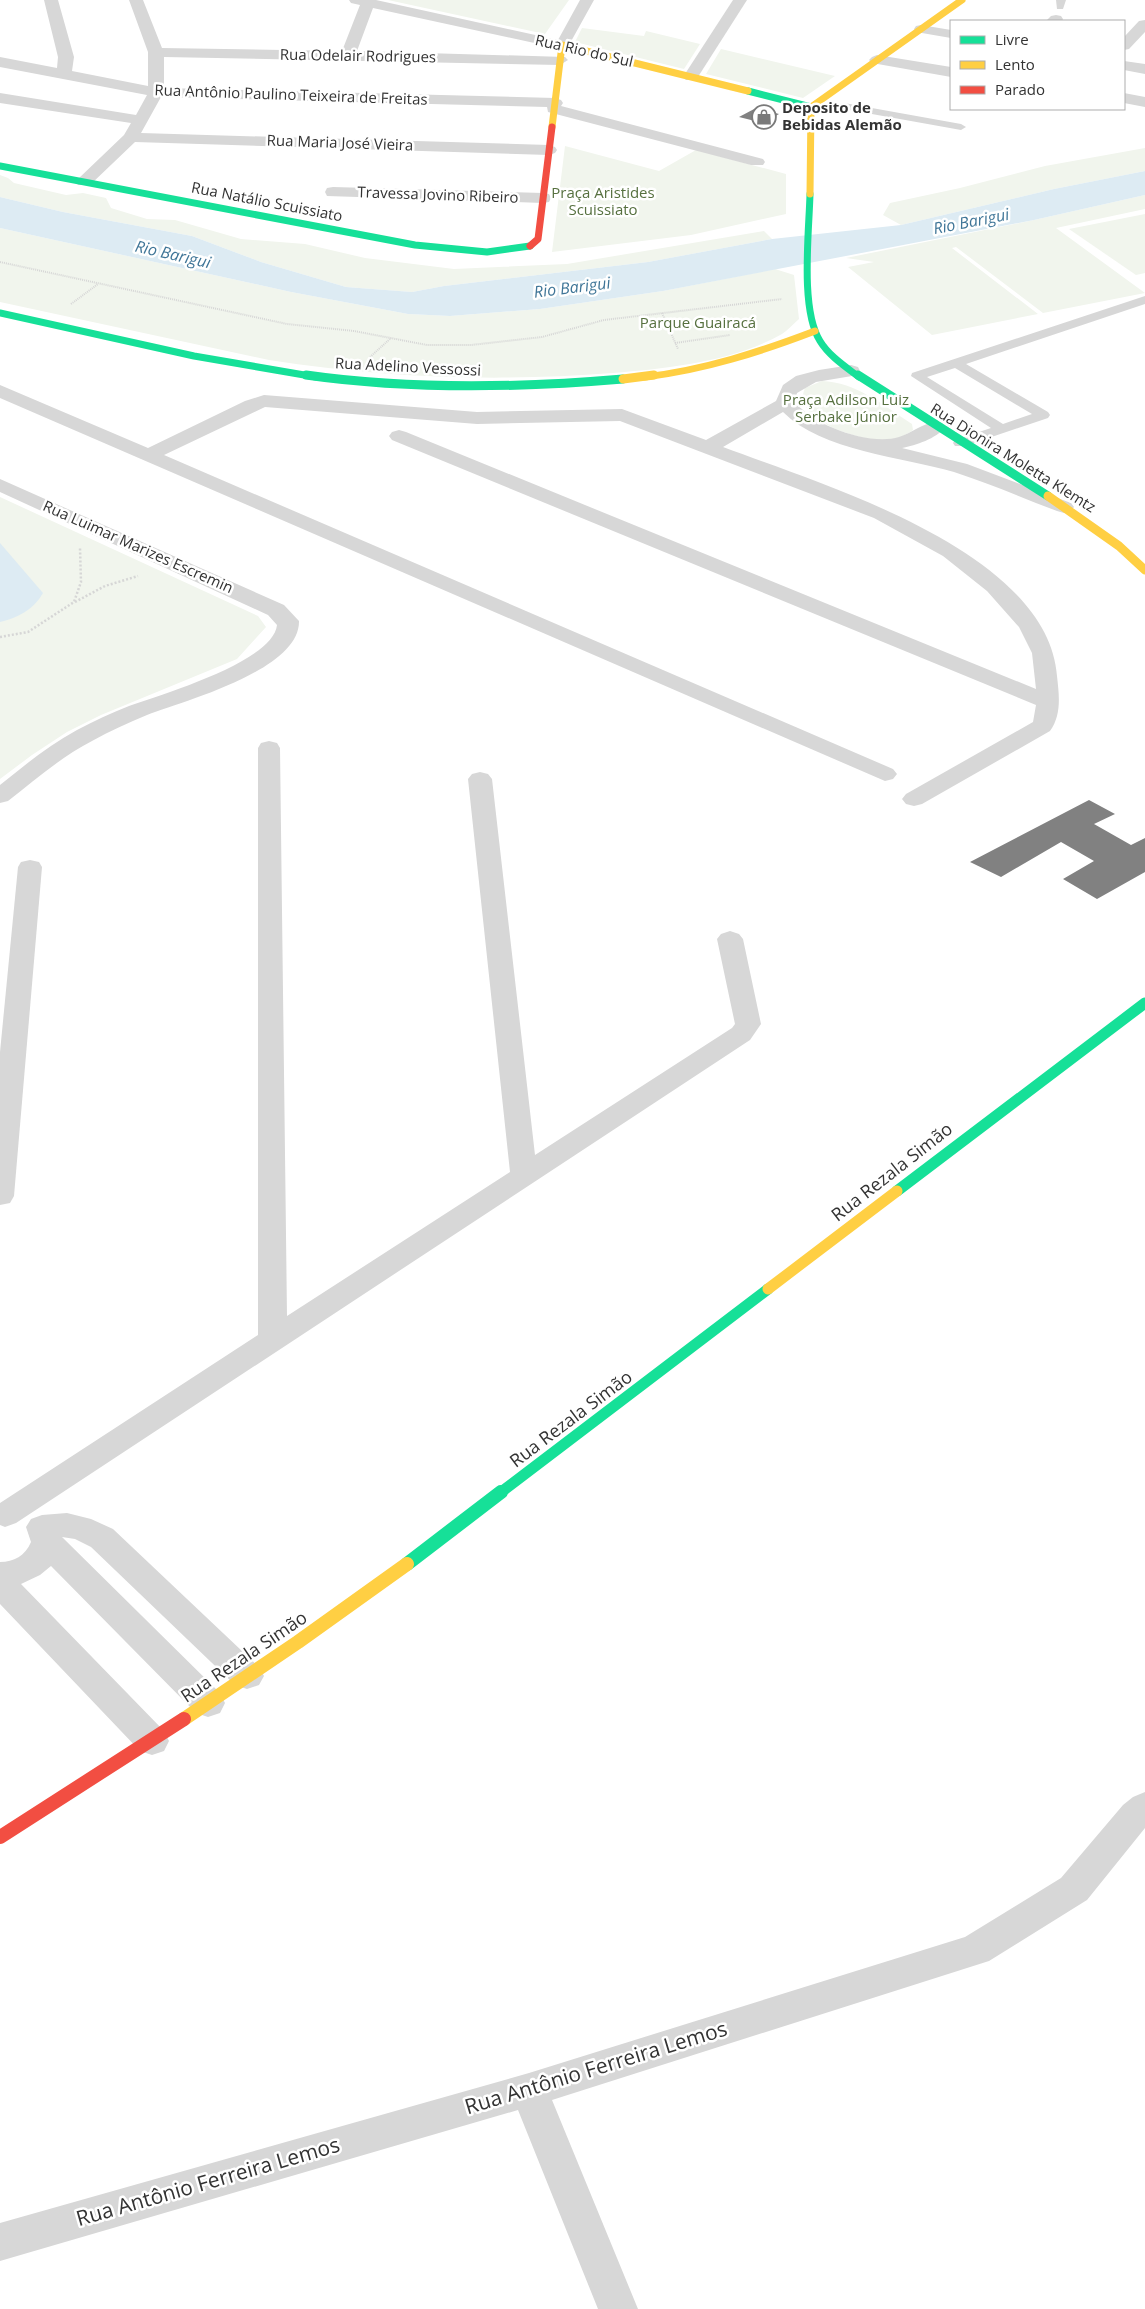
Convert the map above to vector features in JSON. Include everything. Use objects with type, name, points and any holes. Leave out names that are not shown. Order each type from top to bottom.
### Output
[{"type":"main road","points":[[811,107],[962,0]]},
{"type":"main road","name":"Rua Rio do Sul","points":[[561,52],[691,77],[811,107]]},
{"type":"main road","points":[[543,198],[561,52]]},
{"type":"main road","name":"Rua Dionira Moletta Klemtz","points":[[811,107],[808,295],[815,331],[828,351],[851,371],[935,427],[1065,507],[1120,546],[1145,570]]},
{"type":"main road","name":"Rua Natálio Scuissiato","points":[[0,166],[415,246],[483,251],[518,250],[530,247],[538,239],[543,198]]},
{"type":"main road","name":"Rua Adelino Vessossi","points":[[0,313],[235,364],[310,376],[376,383],[459,386],[533,385],[612,380],[688,371],[743,358],[815,331]]},
{"type":"main road","name":"Rua Rezala Simão","points":[[0,1837],[152,1741],[298,1642],[430,1547],[1069,1058],[1145,1003]]},
{"type":"street","points":[[36,0],[52,2],[66,57],[64,74]]},
{"type":"street","points":[[84,182],[131,137],[156,92],[156,52],[136,0]]},
{"type":"street","points":[[561,52],[587,0]]},
{"type":"street","points":[[691,77],[740,0]]},
{"type":"street","points":[[348,56],[362,1]]},
{"type":"street","name":"Rua Rio do Sul","points":[[362,1],[561,52]]},
{"type":"street","points":[[1125,45],[1144,24]]},
{"type":"street","points":[[921,29],[950,34]]},
{"type":"street","name":"Rua Odelair Rodrigues","points":[[156,52],[348,56],[561,52]]},
{"type":"street","points":[[877,60],[950,72]]},
{"type":"street","name":"Rua Antônio Paulino Teixeira de Freitas","points":[[0,62],[156,92],[554,106],[757,162]]},
{"type":"street","points":[[1125,66],[1145,69]]},
{"type":"street","points":[[0,98],[140,120]]},
{"type":"street","points":[[1125,98],[1145,102]]},
{"type":"street","name":"Rua Maria José Vieira","points":[[131,137],[549,150]]},
{"type":"street","name":"Travessa Jovino Ribeiro","points":[[333,192],[543,198]]},
{"type":"street","points":[[851,371],[819,376],[798,383],[790,388],[786,396],[786,403],[790,409],[839,437],[960,468],[1065,507]]},
{"type":"street","points":[[0,391],[885,774]]},
{"type":"street","points":[[148,455],[264,401],[477,418],[622,415],[900,523],[939,546],[982,577],[1005,596],[1025,618],[1042,650],[1046,667],[1048,702],[1046,720],[1042,726],[914,799]]},
{"type":"street","points":[[708,447],[753,424],[786,403]]},
{"type":"street","points":[[872,446],[909,440],[935,427]]},
{"type":"street","points":[[399,436],[1048,702]]},
{"type":"street","name":"Rua Luimar Marizes Escremin","points":[[0,485],[276,610],[288,621],[285,637],[277,647],[265,656],[222,679],[137,711],[84,735],[62,748],[0,796]]},
{"type":"street","points":[[269,748],[273,1341]]},
{"type":"street","points":[[480,779],[524,1176]]},
{"type":"street","points":[[0,1196],[30,867]]},
{"type":"street","points":[[3,1516],[273,1341],[746,1029],[748,1024],[730,939]]},
{"type":"street","points":[[3,1516],[26,1517],[45,1534],[208,1703]]},
{"type":"street","points":[[0,1574],[17,1572],[28,1568],[38,1560],[45,1534],[62,1524],[83,1527],[102,1538],[247,1676]]},
{"type":"street","points":[[0,1583],[152,1741]]},
{"type":"street","name":"Rua Antônio Ferreira Lemos","points":[[0,2242],[529,2090],[976,1950],[1074,1889],[1135,1815],[1145,1808]]},
{"type":"street","points":[[529,2090],[618,2309]]},
{"type":"lane","points":[[811,107],[844,106],[961,127]]},
{"type":"lane","points":[[1001,430],[917,376],[1145,300]]},
{"type":"lane","points":[[956,363],[1043,415],[960,443]]},
{"type":"path","points":[[0,262],[287,324],[354,331],[427,345],[471,345],[542,337],[604,320],[808,295]]},
{"type":"path","points":[[662,313],[688,371]]},
{"type":"path","points":[[74,602],[81,582],[80,545],[87,524]]},
{"type":"path","points":[[0,637],[28,632],[94,590],[112,582],[180,566]]},
{"type":"green space","points":[[388,0],[569,0],[545,34]]},
{"type":"green space","points":[[582,28],[644,36],[646,31],[700,44],[684,69],[575,42]]},
{"type":"green space","points":[[721,49],[835,76],[803,98],[706,74]]},
{"type":"green space","name":"Praça Aristides Scuissiato","points":[[565,146],[659,171],[696,150],[786,174],[786,214],[691,235],[552,252]]},
{"type":"green space","points":[[1145,148],[1145,171],[1054,189],[901,225],[883,215],[890,203],[960,188],[1045,166]]},
{"type":"green space","points":[[0,175],[14,183],[66,195],[83,193],[106,198],[111,208],[147,219],[175,220],[241,239],[305,244],[365,258],[454,269],[567,264],[764,231],[772,239],[648,262],[444,286],[412,292],[346,287],[261,262],[192,236],[63,212],[0,197]]},
{"type":"green space","points":[[1145,195],[1145,209],[1056,228],[1145,293],[1043,313],[956,247],[952,248],[1038,314],[932,335],[848,267],[874,262],[846,258],[1034,220]]},
{"type":"green space","points":[[1145,214],[1145,273],[1136,275],[1069,229]]},
{"type":"green space","name":"Parque Guairacá","points":[[0,228],[291,292],[408,314],[450,316],[540,309],[663,291],[775,269],[794,275],[799,319],[782,334],[763,344],[721,357],[678,366],[569,376],[483,378],[356,371],[269,360],[0,302]]},
{"type":"green space","name":"Praça Adilson Luiz Serbake Júnior","points":[[822,381],[834,382],[858,390],[912,424],[913,430],[892,439],[873,439],[845,432],[817,419],[808,410],[803,399],[805,388]]},
{"type":"green space","points":[[0,497],[258,616],[266,627],[237,659],[101,715],[67,732],[0,779]]},
{"type":"water","name":"Rio Barigui","points":[[1145,171],[1145,195],[1034,220],[663,291],[540,309],[450,316],[408,314],[291,292],[0,228],[0,197],[63,212],[192,236],[261,262],[346,287],[412,292],[444,286],[648,262],[772,239],[901,225],[1054,189]]},
{"type":"water","points":[[0,543],[43,593],[35,604],[25,612],[0,622]]},
{"type":"building","points":[[756,108],[779,114],[763,123],[739,117]]},
{"type":"building","points":[[1089,800],[1115,814],[1094,824],[1131,845],[1145,838],[1145,872],[1097,899],[1063,879],[1094,861],[1061,842],[1001,877],[970,862]]},
{"type":"traffic: fast","points":[[748,91],[811,107]]},
{"type":"traffic: fast","points":[[0,166],[415,245],[487,252],[530,246]]},
{"type":"traffic: fast","points":[[810,194],[808,295],[812,324],[820,342],[838,361],[867,382],[1048,496]]},
{"type":"traffic: fast","points":[[0,313],[116,340],[233,364],[311,376],[389,383],[467,386],[545,385],[623,379]]},
{"type":"traffic: fast","points":[[897,1191],[1145,1003]]},
{"type":"traffic: fast","points":[[407,1564],[768,1289]]},
{"type":"traffic: slow","points":[[810,194],[811,107],[962,0]]},
{"type":"traffic: slow","points":[[552,127],[562,45],[748,91]]},
{"type":"traffic: slow","points":[[623,379],[698,368],[767,349],[815,331]]},
{"type":"traffic: slow","points":[[1048,496],[1119,546],[1145,570]]},
{"type":"traffic: slow","points":[[768,1289],[897,1191]]},
{"type":"traffic: slow","points":[[184,1719],[298,1642],[407,1564]]},
{"type":"traffic: jam","points":[[530,246],[538,239],[552,127]]},
{"type":"traffic: jam","points":[[0,1837],[184,1719]]},
{"type":"place","name":"Deposito de Bebidas Alemão","points":[[764,117]]}]
